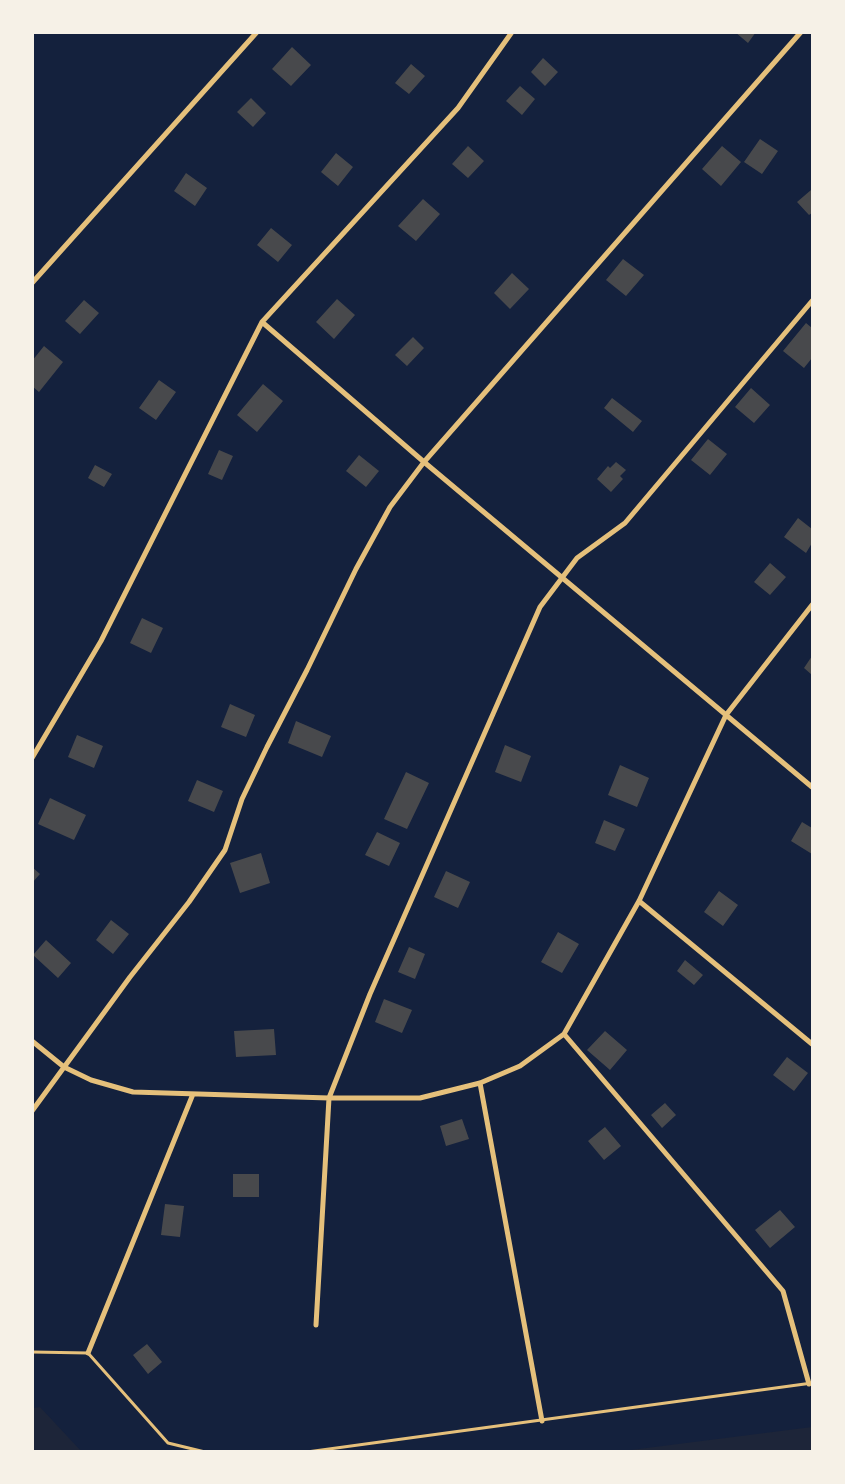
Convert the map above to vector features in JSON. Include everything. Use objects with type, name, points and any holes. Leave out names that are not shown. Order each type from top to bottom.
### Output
[{"type":"street","points":[[32,283],[257,32]]},
{"type":"street","points":[[32,758],[102,641],[262,322],[458,108],[512,32]]},
{"type":"street","points":[[32,1111],[189,902],[225,850],[242,799],[263,755],[356,569],[390,506],[424,462],[801,32]]},
{"type":"street","points":[[316,1325],[329,1098],[374,985],[540,608],[577,558],[625,523],[812,300]]},
{"type":"street","points":[[262,322],[424,462],[812,787]]},
{"type":"street","points":[[32,1041],[64,1067],[91,1080],[133,1092],[329,1098],[420,1098],[480,1083],[520,1066],[564,1034],[639,901],[726,715],[812,605]]},
{"type":"street","points":[[639,901],[812,1044]]},
{"type":"street","points":[[564,1034],[783,1291],[811,1384]]},
{"type":"street","points":[[480,1083],[542,1421]]},
{"type":"street","points":[[88,1352],[193,1094]]},
{"type":"lane","points":[[32,1352],[88,1352],[168,1443],[205,1452]]},
{"type":"lane","points":[[307,1452],[811,1384]]},
{"type":"shaded area","points":[[40,1407],[81,1451],[33,1451],[33,1408]]},
{"type":"shaded area","points":[[812,1427],[812,1451],[623,1451]]},
{"type":"building","points":[[735,32],[756,32],[748,43]]},
{"type":"building","points":[[292,47],[311,65],[291,86],[272,69]]},
{"type":"building","points":[[543,58],[558,72],[545,86],[531,72]]},
{"type":"building","points":[[411,64],[425,76],[409,94],[395,83]]},
{"type":"building","points":[[520,86],[535,99],[522,115],[506,101]]},
{"type":"building","points":[[251,98],[266,113],[253,127],[237,112]]},
{"type":"building","points":[[760,139],[778,151],[762,174],[744,162]]},
{"type":"building","points":[[468,146],[484,161],[468,178],[452,164]]},
{"type":"building","points":[[722,146],[741,162],[721,186],[702,169]]},
{"type":"building","points":[[336,153],[353,167],[338,186],[321,172]]},
{"type":"building","points":[[186,173],[207,188],[195,206],[174,191]]},
{"type":"building","points":[[811,190],[812,213],[809,215],[797,202]]},
{"type":"building","points":[[423,199],[440,214],[416,241],[398,226]]},
{"type":"building","points":[[271,228],[292,245],[278,262],[257,245]]},
{"type":"building","points":[[623,259],[644,275],[626,296],[606,280]]},
{"type":"building","points":[[512,273],[529,289],[510,309],[494,293]]},
{"type":"building","points":[[337,299],[355,315],[334,339],[316,322]]},
{"type":"building","points":[[84,300],[99,313],[80,334],[65,321]]},
{"type":"building","points":[[806,323],[812,328],[812,358],[804,368],[783,351]]},
{"type":"building","points":[[413,337],[424,348],[407,366],[395,355]]},
{"type":"building","points":[[44,346],[63,362],[39,392],[32,386],[32,361]]},
{"type":"building","points":[[159,380],[176,392],[156,420],[139,408]]},
{"type":"building","points":[[263,384],[283,401],[257,432],[237,415]]},
{"type":"building","points":[[751,388],[770,405],[754,423],[735,407]]},
{"type":"building","points":[[612,398],[642,421],[633,432],[604,408]]},
{"type":"building","points":[[708,439],[727,454],[710,475],[691,460]]},
{"type":"building","points":[[219,450],[233,456],[222,480],[208,474]]},
{"type":"building","points":[[359,455],[379,471],[366,487],[346,471]]},
{"type":"building","points":[[616,462],[626,470],[620,476],[623,479],[611,492],[597,479],[608,466],[610,468]]},
{"type":"building","points":[[95,465],[112,474],[104,487],[88,478]]},
{"type":"building","points":[[798,518],[812,529],[812,543],[806,553],[784,537]]},
{"type":"building","points":[[770,563],[786,577],[770,595],[754,582]]},
{"type":"building","points":[[142,618],[163,628],[151,653],[130,643]]},
{"type":"building","points":[[812,656],[812,675],[804,668]]},
{"type":"building","points":[[230,704],[255,715],[246,737],[221,727]]},
{"type":"building","points":[[296,721],[331,736],[322,757],[288,743]]},
{"type":"building","points":[[77,735],[103,746],[94,768],[68,757]]},
{"type":"building","points":[[505,745],[531,756],[521,782],[495,772]]},
{"type":"building","points":[[620,765],[649,778],[637,807],[608,795]]},
{"type":"building","points":[[406,772],[429,783],[407,829],[384,819]]},
{"type":"building","points":[[197,780],[223,791],[214,812],[188,801]]},
{"type":"building","points":[[50,798],[86,815],[74,840],[38,824]]},
{"type":"building","points":[[604,820],[625,829],[615,851],[595,843]]},
{"type":"building","points":[[802,822],[812,828],[812,854],[791,841]]},
{"type":"building","points":[[377,832],[400,843],[389,866],[365,855]]},
{"type":"building","points":[[261,853],[270,883],[240,893],[230,863]]},
{"type":"building","points":[[32,867],[40,874],[32,883]]},
{"type":"building","points":[[446,871],[470,882],[458,908],[434,897]]},
{"type":"building","points":[[719,891],[738,905],[723,926],[704,912]]},
{"type":"building","points":[[111,920],[129,934],[113,954],[96,940]]},
{"type":"building","points":[[558,932],[579,944],[562,973],[541,962]]},
{"type":"building","points":[[46,940],[71,963],[58,978],[33,955]]},
{"type":"building","points":[[409,947],[425,954],[415,979],[398,972]]},
{"type":"building","points":[[685,960],[703,975],[694,985],[677,971]]},
{"type":"building","points":[[384,999],[412,1010],[402,1033],[375,1022]]},
{"type":"building","points":[[274,1029],[276,1055],[236,1057],[234,1031]]},
{"type":"building","points":[[605,1031],[627,1050],[610,1070],[587,1050]]},
{"type":"building","points":[[787,1057],[808,1073],[794,1091],[773,1075]]},
{"type":"building","points":[[665,1103],[676,1115],[662,1128],[651,1115]]},
{"type":"building","points":[[462,1119],[469,1139],[446,1146],[440,1126]]},
{"type":"building","points":[[605,1127],[621,1146],[604,1160],[588,1141]]},
{"type":"building","points":[[233,1174],[259,1174],[259,1197],[233,1197]]},
{"type":"building","points":[[165,1204],[184,1206],[180,1237],[161,1235]]},
{"type":"building","points":[[780,1210],[795,1227],[770,1248],[755,1230]]},
{"type":"building","points":[[147,1344],[162,1362],[148,1374],[133,1355]]}]
